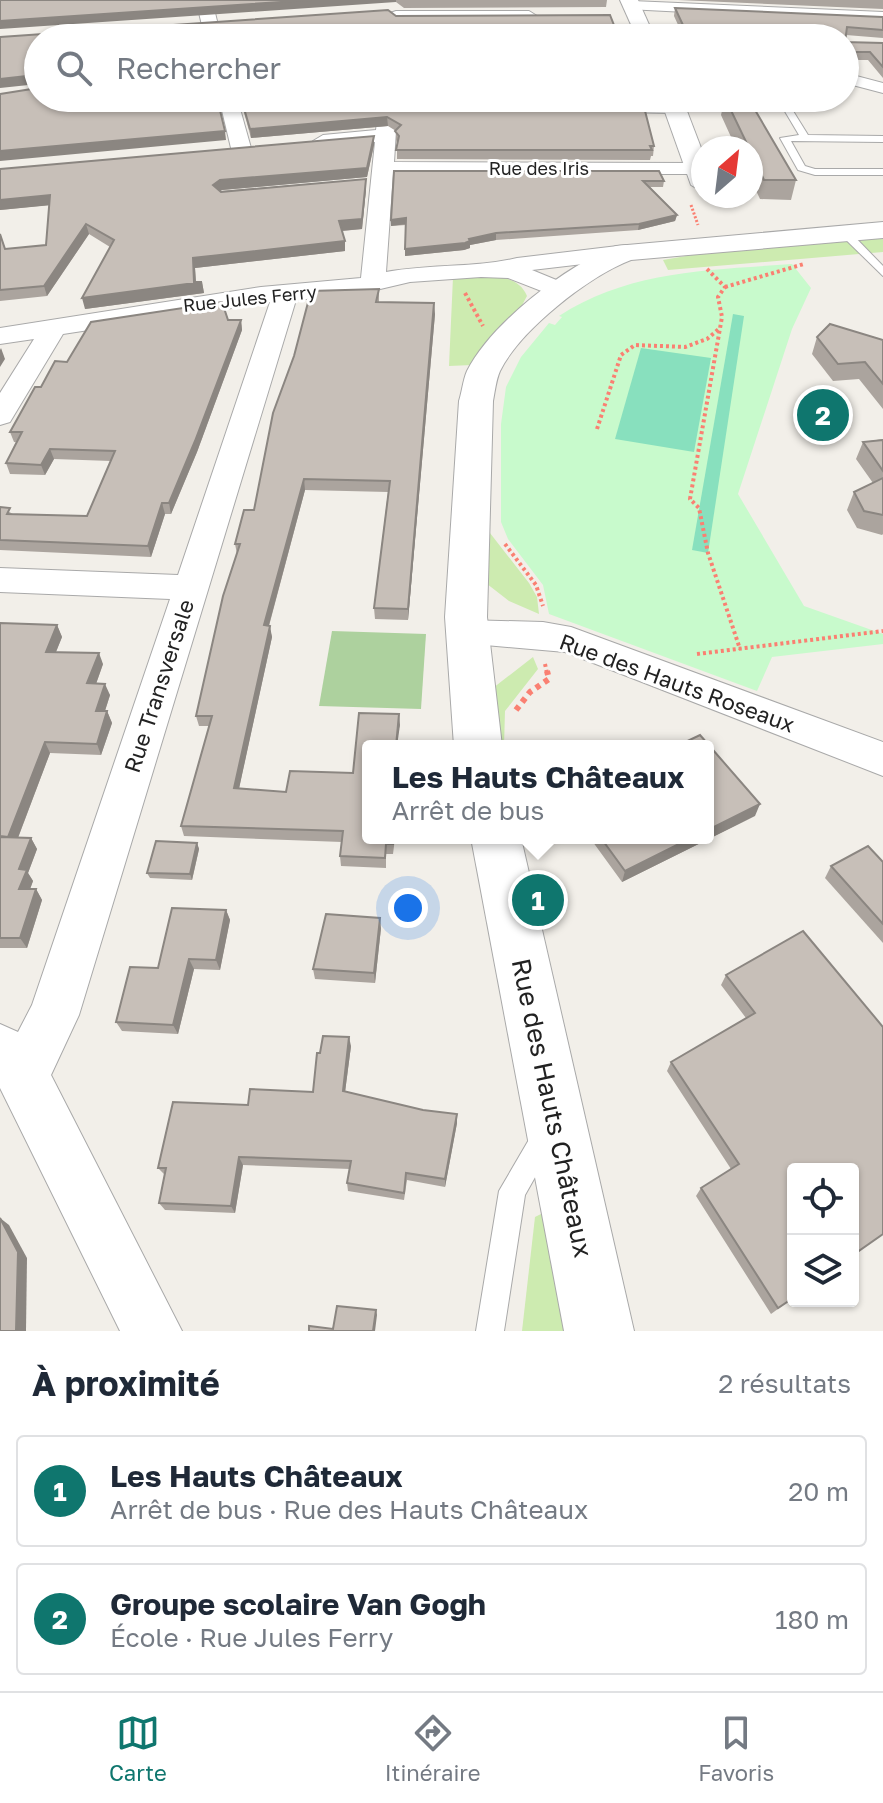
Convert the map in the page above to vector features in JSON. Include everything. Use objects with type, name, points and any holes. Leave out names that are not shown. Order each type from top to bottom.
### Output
[{"type":"street","points":[[204,0],[213,24]]},
{"type":"street","points":[[628,9],[716,16],[883,17]]},
{"type":"street","points":[[373,11],[541,16]]},
{"type":"street","points":[[859,82],[883,88]]},
{"type":"street","points":[[232,112],[241,148]]},
{"type":"street","points":[[373,279],[375,177],[388,135],[389,112]]},
{"type":"street","points":[[676,112],[691,152]]},
{"type":"street","points":[[300,143],[388,135]]},
{"type":"street","name":"Rue des Iris","points":[[375,177],[691,201]]},
{"type":"street","name":"Rue Jules Ferry","points":[[0,336],[286,292],[359,287],[373,279],[454,271],[506,270],[517,265],[626,252],[693,258],[708,208]]},
{"type":"street","name":"Rue Jules Ferry","points":[[736,208],[845,233],[883,230]]},
{"type":"street","points":[[494,734],[470,701],[465,633],[476,401],[483,372],[496,349],[544,294],[598,263],[626,252]]},
{"type":"street","points":[[506,270],[544,294],[693,258]]},
{"type":"street","name":"Rue Transversale","points":[[12,1063],[54,1015],[286,292]]},
{"type":"street","points":[[0,416],[53,329]]},
{"type":"street","points":[[0,580],[191,588]]},
{"type":"street","name":"Rue des Hauts Roseaux","points":[[465,633],[557,637],[883,759]]},
{"type":"street","name":"Rue des Hauts Châteaux","points":[[497,844],[599,1331]]},
{"type":"street","points":[[12,1063],[152,1331]]},
{"type":"lane","points":[[790,112],[806,139]]},
{"type":"lane","points":[[883,139],[785,138],[801,168],[815,172],[883,172]]},
{"type":"lane","points":[[845,233],[883,273]]},
{"type":"lane","points":[[490,1331],[512,1191],[555,1121]]},
{"type":"path","points":[[693,258],[710,269],[725,287]]},
{"type":"path","points":[[740,649],[708,553],[699,508],[690,499],[721,327],[718,297],[725,287],[816,260],[775,264]]},
{"type":"path","points":[[454,271],[486,336]]},
{"type":"path","points":[[597,429],[621,355],[635,345],[685,347],[707,339],[721,327]]},
{"type":"path","points":[[499,534],[536,585],[543,618]]},
{"type":"path","points":[[630,663],[883,631]]},
{"type":"path","points":[[494,734],[523,700],[549,679]]},
{"type":"green space","points":[[883,237],[883,252],[668,270],[663,260],[738,247]]},
{"type":"green space","points":[[792,264],[811,288],[792,329],[738,494],[804,606],[883,634],[883,644],[772,657],[757,691],[549,614],[543,585],[508,539],[501,522],[501,424],[506,387],[521,357],[549,323],[555,325],[562,317],[559,316],[586,301],[614,289],[671,275]]},
{"type":"green space","points":[[453,277],[505,278],[522,287],[527,296],[520,309],[472,365],[449,366]]},
{"type":"green space","points":[[733,314],[744,316],[708,553],[692,550]]},
{"type":"green space","points":[[641,348],[711,358],[694,452],[615,439]]},
{"type":"green space","points":[[489,496],[490,533],[529,583],[537,597],[539,614],[509,601],[482,580]]},
{"type":"green space","points":[[332,631],[426,634],[421,709],[319,706]]},
{"type":"green space","points":[[533,657],[538,669],[505,711],[504,740],[499,740],[493,688]]},
{"type":"green space","points":[[545,1212],[564,1331],[522,1331],[535,1217]]},
{"type":"building","points":[[0,0],[311,0],[0,21]]},
{"type":"building","points":[[675,8],[883,17],[883,30],[859,28],[859,24],[682,24]]},
{"type":"building","points":[[388,10],[396,16],[610,15],[614,24],[187,24]]},
{"type":"building","points":[[24,35],[24,76],[0,79],[0,37]]},
{"type":"building","points":[[859,42],[883,43],[883,67],[870,52],[859,52]]},
{"type":"building","points":[[24,90],[24,112],[220,112],[225,131],[0,151],[0,94]]},
{"type":"building","points":[[245,112],[645,112],[654,146],[650,146],[652,150],[396,150],[399,136],[395,131],[401,125],[387,117],[250,129]]},
{"type":"building","points":[[732,112],[756,112],[796,180],[764,180],[763,136],[743,136]]},
{"type":"building","points":[[374,136],[367,168],[220,180],[213,185],[221,192],[366,179],[362,219],[339,221],[345,241],[193,258],[194,282],[202,282],[82,298],[114,240],[86,224],[44,286],[0,290],[0,234],[5,249],[46,245],[50,195],[0,200],[0,169]]},
{"type":"building","points":[[394,171],[659,171],[664,181],[643,181],[677,215],[639,224],[496,233],[469,239],[465,243],[405,249],[406,218],[391,220]]},
{"type":"building","points":[[379,289],[376,302],[434,303],[408,609],[374,608],[390,481],[304,479],[264,625],[270,626],[234,788],[286,792],[290,771],[353,773],[359,713],[399,714],[397,740],[362,740],[362,844],[386,844],[385,858],[340,856],[343,831],[181,826],[212,716],[196,716],[223,596],[240,544],[235,544],[244,510],[254,510],[273,413],[294,356],[311,291]]},
{"type":"building","points":[[222,302],[228,320],[241,320],[195,441],[169,503],[162,503],[148,546],[0,540],[0,507],[10,508],[7,514],[87,516],[115,451],[50,449],[41,465],[6,463],[22,432],[10,432],[35,387],[41,387],[55,361],[67,362],[91,322]]},
{"type":"building","points":[[830,324],[883,340],[883,384],[865,362],[838,364],[817,337]]},
{"type":"building","points":[[883,440],[883,471],[863,442]]},
{"type":"building","points":[[883,478],[883,515],[864,511],[854,492]]},
{"type":"building","points":[[0,623],[57,625],[46,652],[99,653],[87,683],[105,684],[96,711],[107,711],[97,744],[45,742],[8,837],[0,836]]},
{"type":"building","points":[[714,751],[760,804],[714,827]]},
{"type":"building","points":[[0,837],[31,838],[19,869],[27,870],[19,889],[36,889],[20,938],[0,938]]},
{"type":"building","points":[[156,841],[197,843],[190,874],[147,873]]},
{"type":"building","points":[[605,844],[679,844],[625,871]]},
{"type":"building","points":[[868,846],[883,862],[883,924],[831,866]]},
{"type":"building","points":[[172,908],[226,910],[216,960],[189,959],[173,1025],[116,1022],[130,967],[158,968]]},
{"type":"building","points":[[326,914],[380,918],[374,973],[313,969]]},
{"type":"building","points":[[803,931],[883,1027],[883,1234],[859,1251],[859,1163],[787,1163],[787,1302],[778,1308],[701,1188],[739,1164],[671,1062],[755,1013],[726,975]]},
{"type":"building","points":[[323,1036],[349,1037],[343,1091],[423,1110],[457,1114],[445,1179],[406,1173],[404,1193],[347,1183],[351,1161],[239,1157],[231,1206],[159,1203],[166,1168],[158,1168],[173,1102],[248,1105],[250,1089],[313,1092],[317,1053],[320,1053]]},
{"type":"building","points":[[0,1218],[18,1252],[16,1331],[0,1331]]},
{"type":"building","points":[[337,1306],[376,1310],[373,1331],[309,1331],[309,1326],[333,1329]]},
{"type":"place","name":"Groupe scolaire Van Gogh","points":[[823,415]]},
{"type":"place","name":"Les Hauts Châteaux","points":[[538,900]]}]
